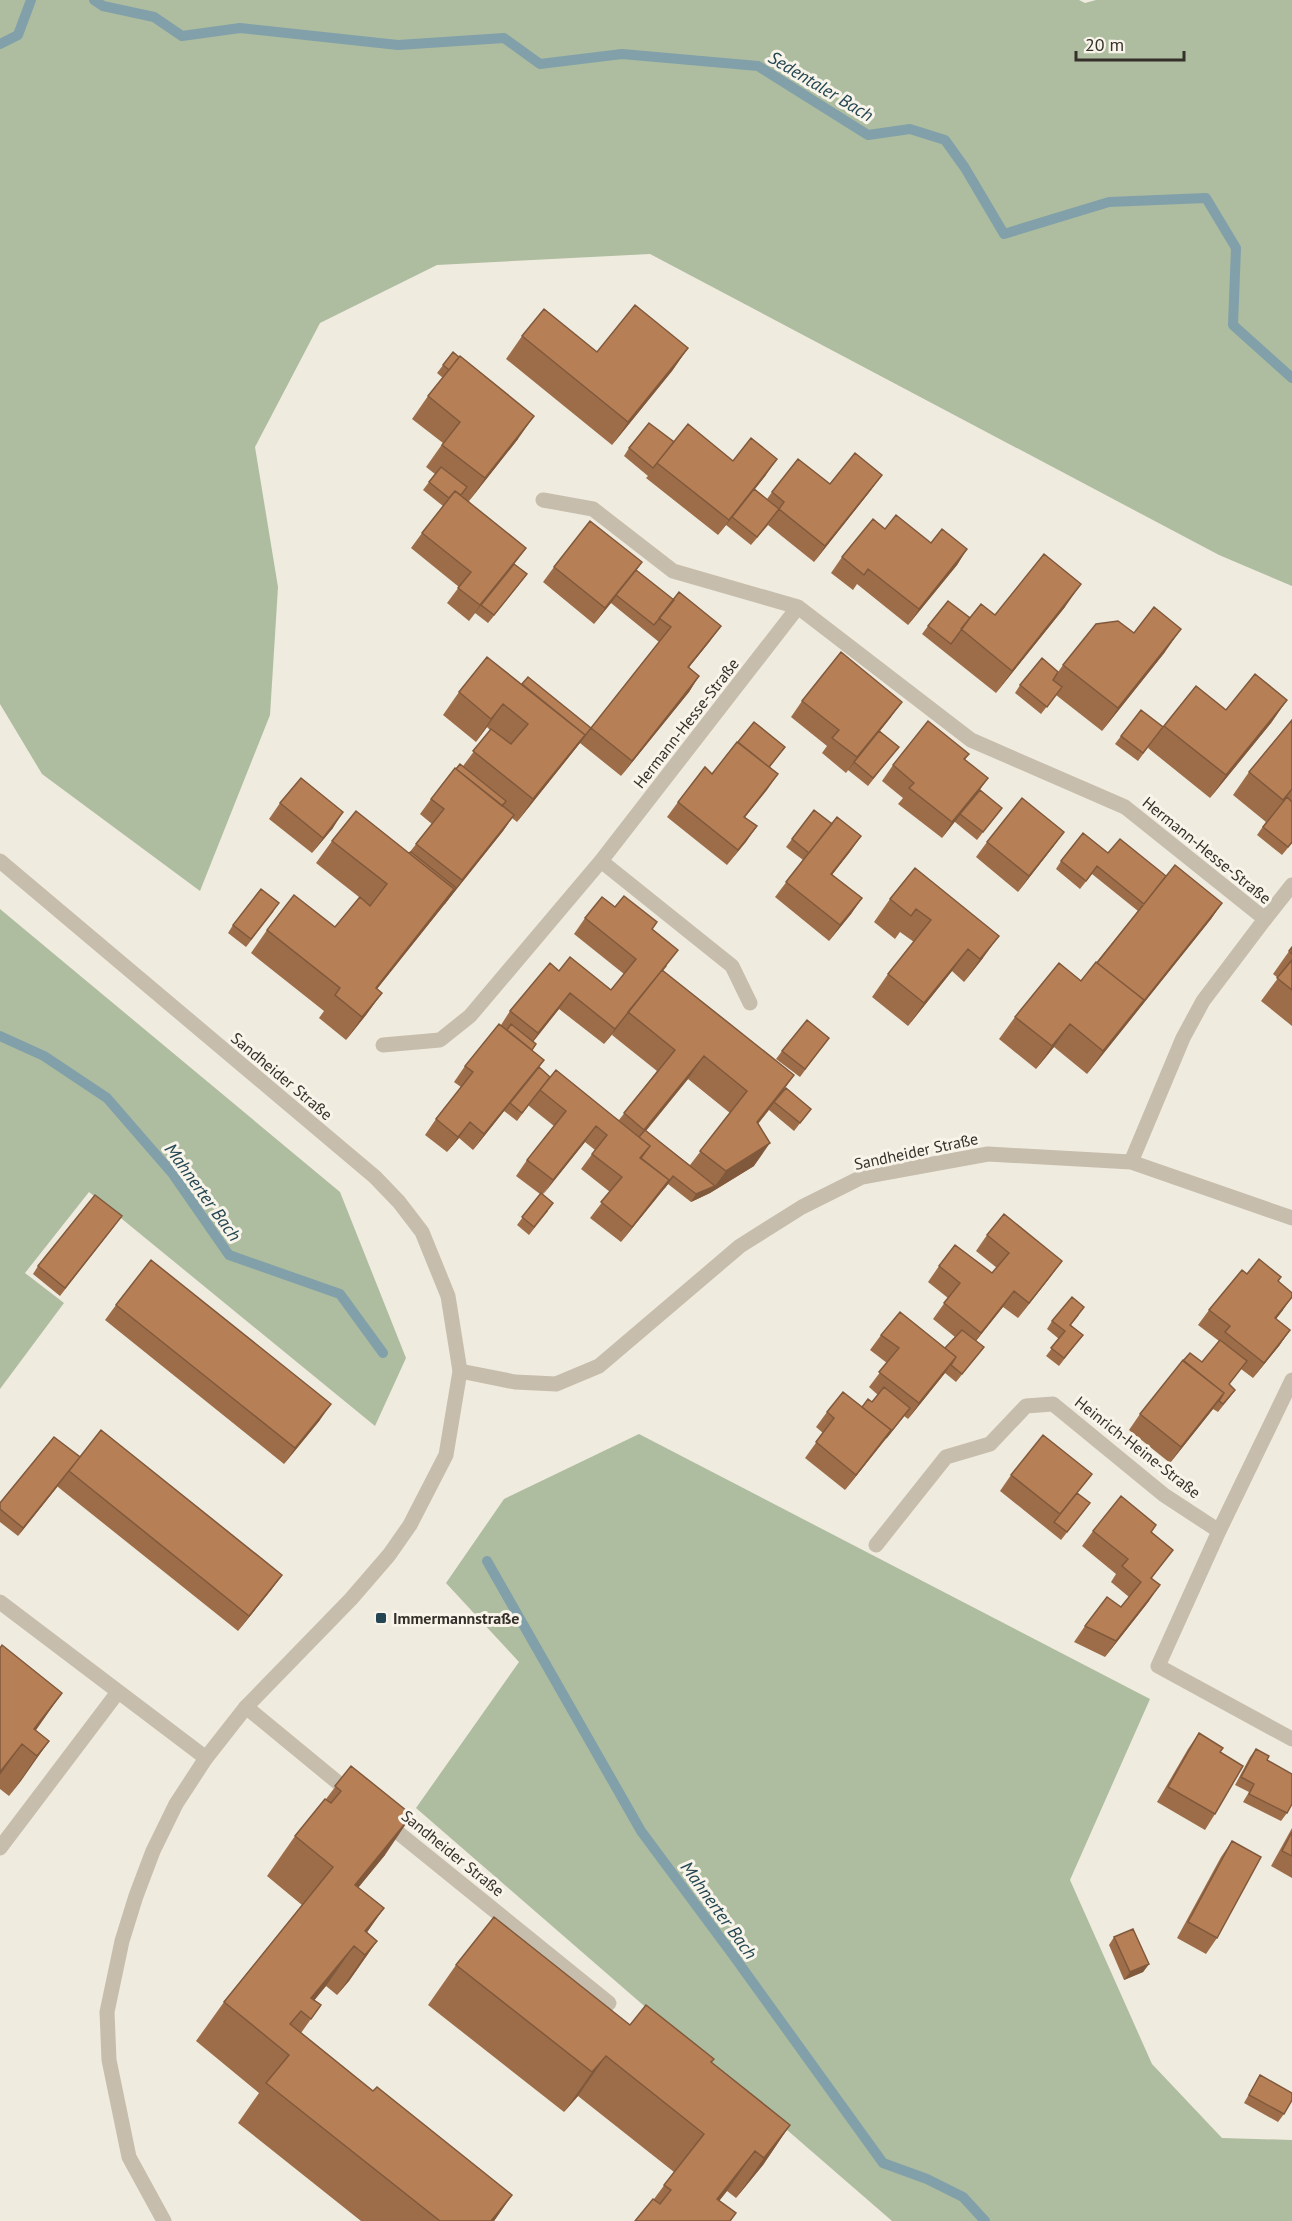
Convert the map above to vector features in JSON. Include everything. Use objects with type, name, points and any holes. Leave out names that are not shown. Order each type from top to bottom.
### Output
[{"type":"street","name":"Hermann-Hesse-Straße","points":[[543,500],[593,509],[673,571],[798,607],[971,740],[1125,807],[1265,919],[1203,1001],[1183,1038],[1131,1162]]},
{"type":"street","name":"Hermann-Hesse-Straße","points":[[383,1045],[440,1040],[470,1016],[601,861],[798,607]]},
{"type":"street","name":"Sandheider Straße","points":[[0,861],[375,1177],[399,1202],[422,1232],[448,1296],[460,1371],[446,1455],[410,1524],[389,1555],[351,1599],[246,1707],[206,1758],[176,1804],[153,1851],[136,1896],[122,1941],[108,2012],[109,2060],[129,2157],[164,2221]]},
{"type":"street","points":[[601,861],[732,966],[750,1003]]},
{"type":"street","points":[[1265,919],[1292,885]]},
{"type":"street","name":"Sandheider Straße","points":[[460,1371],[514,1382],[556,1384],[599,1366],[740,1246],[802,1207],[862,1177],[988,1154],[1131,1162],[1292,1218]]},
{"type":"street","points":[[1292,1380],[1219,1531],[1158,1666],[1292,1739]]},
{"type":"street","name":"Heinrich-Heine-Straße","points":[[876,1545],[946,1457],[990,1444],[1026,1406],[1053,1404],[1164,1495],[1219,1531]]},
{"type":"street","points":[[0,1602],[206,1758]]},
{"type":"street","points":[[0,1848],[118,1692]]},
{"type":"street","name":"Sandheider Straße","points":[[246,1707],[609,2003]]},
{"type":"green space","points":[[0,0],[1079,0],[1085,3],[1096,0],[1292,0],[1292,586],[1219,555],[650,254],[437,265],[320,323],[255,447],[278,587],[270,715],[200,891],[42,774],[0,704]]},
{"type":"green space","points":[[0,909],[340,1192],[406,1358],[375,1426],[89,1192],[25,1273],[64,1303],[0,1389]]},
{"type":"green space","points":[[639,1434],[1150,1699],[1070,1880],[1152,2064],[1222,2138],[1292,2140],[1292,2221],[892,2221],[416,1808],[519,1662],[446,1583],[504,1499]]},
{"type":"building","points":[[635,305],[688,348],[628,422],[522,336],[544,309],[597,352]]},
{"type":"building","points":[[453,352],[459,357],[449,370],[443,365]]},
{"type":"building","points":[[460,356],[534,416],[485,478],[442,445],[460,422],[428,396]]},
{"type":"building","points":[[649,423],[674,442],[653,468],[629,448]]},
{"type":"building","points":[[688,424],[733,461],[751,438],[777,459],[729,520],[657,463]]},
{"type":"building","points":[[855,453],[882,475],[825,546],[779,509],[784,502],[772,492],[798,459],[830,484]]},
{"type":"building","points":[[441,467],[467,487],[461,495],[455,491],[449,498],[429,482]]},
{"type":"building","points":[[754,489],[779,509],[757,537],[732,517]]},
{"type":"building","points":[[455,491],[526,548],[480,605],[458,588],[471,572],[422,533]]},
{"type":"building","points":[[896,515],[931,543],[942,529],[967,549],[919,609],[868,569],[864,575],[842,557],[873,519],[885,529]]},
{"type":"building","points":[[590,521],[642,562],[605,608],[554,567]]},
{"type":"building","points":[[1044,554],[1081,584],[1012,671],[961,629],[981,604],[995,615]]},
{"type":"building","points":[[514,564],[527,574],[494,615],[481,605]]},
{"type":"building","points":[[636,570],[674,600],[654,625],[616,595]]},
{"type":"building","points":[[679,592],[721,626],[688,667],[699,676],[632,761],[591,728],[671,627],[659,618]]},
{"type":"building","points":[[948,601],[970,618],[951,644],[928,626]]},
{"type":"building","points":[[1154,607],[1181,629],[1118,708],[1063,665],[1096,624],[1118,621],[1134,633]]},
{"type":"building","points":[[841,652],[902,702],[857,757],[832,738],[839,730],[802,701]]},
{"type":"building","points":[[487,657],[585,735],[533,799],[473,751],[491,729],[511,744],[528,724],[503,704],[491,719],[459,692]]},
{"type":"building","points":[[1042,658],[1058,672],[1053,680],[1062,687],[1047,707],[1020,685]]},
{"type":"building","points":[[1255,674],[1287,700],[1226,775],[1164,726],[1196,686],[1226,710]]},
{"type":"building","points":[[528,677],[591,728],[580,742],[585,735],[522,684]]},
{"type":"building","points":[[1141,710],[1163,727],[1143,753],[1121,736]]},
{"type":"building","points":[[1292,720],[1292,789],[1283,800],[1249,772]]},
{"type":"building","points":[[928,721],[969,754],[964,759],[988,778],[952,822],[909,788],[914,783],[893,765]]},
{"type":"building","points":[[754,722],[785,747],[769,767],[738,742]]},
{"type":"building","points":[[879,731],[899,747],[873,778],[854,762]]},
{"type":"building","points":[[737,742],[778,774],[744,817],[757,826],[738,850],[678,802],[705,767],[712,774]]},
{"type":"building","points":[[460,764],[506,801],[502,806],[456,769]]},
{"type":"building","points":[[455,768],[514,815],[462,880],[416,844],[444,809],[431,799]]},
{"type":"building","points":[[301,778],[343,812],[323,838],[280,803]]},
{"type":"building","points":[[980,790],[1002,808],[983,832],[960,814]]},
{"type":"building","points":[[1287,797],[1292,802],[1292,842],[1288,847],[1263,827]]},
{"type":"building","points":[[1022,798],[1064,832],[1029,876],[987,842]]},
{"type":"building","points":[[814,810],[832,824],[809,853],[792,839]]},
{"type":"building","points":[[356,811],[454,889],[376,988],[382,993],[362,1017],[335,995],[340,988],[267,930],[294,895],[335,927],[360,897],[370,906],[387,884],[332,841]]},
{"type":"building","points":[[837,817],[861,836],[831,874],[862,898],[840,925],[786,882]]},
{"type":"building","points":[[1083,833],[1108,853],[1120,839],[1166,876],[1144,904],[1097,866],[1086,881],[1061,861]]},
{"type":"building","points":[[411,852],[456,888],[444,904],[454,889],[409,853]]},
{"type":"building","points":[[1175,865],[1222,903],[1139,1007],[1144,1000],[1097,963]]},
{"type":"building","points":[[915,868],[999,936],[980,959],[968,949],[924,1003],[888,974],[931,920],[916,909],[911,916],[890,899]]},
{"type":"building","points":[[261,889],[279,903],[251,939],[233,925]]},
{"type":"building","points":[[624,896],[657,922],[652,929],[678,950],[615,1029],[570,993],[538,1033],[510,1011],[550,963],[559,971],[570,957],[611,990],[636,959],[585,918],[602,897],[615,907]]},
{"type":"building","points":[[1292,960],[1292,990],[1277,978]]},
{"type":"building","points":[[1096,962],[1144,1000],[1103,1051],[1070,1024],[1052,1046],[1015,1017],[1059,963],[1081,981]]},
{"type":"building","points":[[662,970],[794,1075],[757,1122],[770,1143],[726,1171],[700,1151],[747,1091],[704,1056],[644,1130],[624,1113],[675,1050],[628,1012]]},
{"type":"building","points":[[807,1020],[829,1038],[805,1069],[782,1051]]},
{"type":"building","points":[[499,1024],[544,1060],[484,1134],[470,1122],[458,1137],[436,1119],[473,1072],[465,1066]]},
{"type":"building","points":[[511,1024],[536,1044],[532,1050],[507,1030]]},
{"type":"building","points":[[539,1067],[550,1077],[522,1113],[510,1103]]},
{"type":"building","points":[[556,1070],[650,1146],[640,1158],[669,1180],[632,1227],[601,1202],[622,1177],[592,1154],[607,1135],[596,1126],[553,1180],[527,1160],[566,1111],[540,1090]]},
{"type":"building","points":[[786,1088],[811,1109],[800,1123],[774,1102]]},
{"type":"building","points":[[645,1130],[715,1186],[696,1194],[673,1176],[664,1188],[669,1180],[641,1158],[650,1146],[639,1137]]},
{"type":"building","points":[[541,1193],[553,1203],[534,1227],[522,1217]]},
{"type":"building","points":[[95,1195],[122,1216],[65,1288],[38,1266]]},
{"type":"building","points":[[1004,1214],[1062,1261],[1029,1303],[1014,1291],[981,1333],[944,1303],[960,1283],[939,1266],[955,1245],[992,1273],[1009,1253],[987,1235]]},
{"type":"building","points":[[1259,1259],[1281,1277],[1278,1281],[1292,1293],[1292,1297],[1275,1318],[1290,1330],[1264,1363],[1225,1332],[1230,1326],[1209,1310],[1242,1270],[1247,1274]]},
{"type":"building","points":[[151,1260],[331,1404],[295,1448],[116,1305]]},
{"type":"building","points":[[1072,1297],[1084,1307],[1070,1325],[1083,1335],[1064,1358],[1051,1348],[1065,1331],[1052,1321]]},
{"type":"building","points":[[900,1312],[956,1357],[919,1403],[879,1372],[899,1348],[881,1335]]},
{"type":"building","points":[[962,1330],[984,1347],[962,1374],[951,1365],[956,1357],[945,1348]]},
{"type":"building","points":[[1220,1340],[1247,1361],[1229,1384],[1235,1390],[1223,1404],[1219,1401],[1224,1393],[1183,1361],[1190,1353],[1202,1362]]},
{"type":"building","points":[[1183,1360],[1224,1393],[1181,1447],[1140,1414]]},
{"type":"building","points":[[884,1387],[910,1408],[886,1438],[891,1430],[862,1407],[868,1399],[872,1402]]},
{"type":"building","points":[[843,1392],[891,1430],[856,1475],[816,1442],[834,1418],[827,1412]]},
{"type":"building","points":[[101,1430],[282,1575],[249,1616],[69,1471]]},
{"type":"building","points":[[1043,1435],[1092,1474],[1060,1514],[1011,1475]]},
{"type":"building","points":[[54,1437],[80,1457],[23,1528],[0,1509],[0,1503]]},
{"type":"building","points":[[1077,1493],[1090,1503],[1067,1532],[1054,1522]]},
{"type":"building","points":[[1121,1496],[1156,1525],[1151,1532],[1173,1550],[1151,1578],[1160,1585],[1116,1641],[1085,1626],[1107,1597],[1121,1607],[1141,1582],[1122,1566],[1128,1559],[1093,1531]]},
{"type":"building","points":[[2,1645],[62,1693],[34,1729],[49,1741],[37,1756],[22,1744],[0,1772],[0,1648]]},
{"type":"building","points":[[1199,1733],[1223,1748],[1220,1752],[1243,1766],[1215,1814],[1168,1787]]},
{"type":"building","points":[[1256,1749],[1269,1756],[1267,1760],[1292,1774],[1292,1804],[1287,1813],[1249,1794],[1254,1784],[1241,1777]]},
{"type":"building","points":[[351,1766],[412,1815],[355,1885],[384,1908],[365,1931],[377,1941],[365,1955],[354,1946],[311,1998],[321,2005],[311,2019],[301,2011],[290,2024],[373,2091],[377,2087],[512,2195],[491,2221],[440,2221],[266,2083],[289,2055],[224,2002],[333,1867],[295,1836],[325,1799],[331,1803],[341,1791],[335,1786]]},
{"type":"building","points":[[1292,1832],[1292,1856],[1282,1851]]},
{"type":"building","points":[[1232,1841],[1261,1857],[1217,1938],[1188,1922]]},
{"type":"building","points":[[494,1917],[630,2025],[646,2005],[714,2059],[711,2062],[790,2125],[764,2158],[755,2151],[717,2199],[736,2213],[730,2221],[635,2221],[653,2199],[660,2204],[671,2190],[664,2185],[704,2134],[606,2056],[592,2072],[456,1965]]},
{"type":"building","points":[[1133,1929],[1149,1964],[1130,1972],[1114,1937]]},
{"type":"building","points":[[1260,2075],[1292,2093],[1292,2100],[1284,2114],[1249,2095]]},
{"type":"waterway","name":"Sedentaler Bach","points":[[0,44],[18,35],[31,0]]},
{"type":"waterway","name":"Sedentaler Bach","points":[[94,0],[103,6],[154,17],[182,36],[240,28],[398,45],[504,38],[540,64],[622,54],[758,66],[868,135],[910,129],[945,140],[965,168],[1004,234],[1109,202],[1206,198],[1236,248],[1233,325],[1292,378]]},
{"type":"waterway","name":"Mahnerter Bach","points":[[0,1036],[44,1056],[107,1098],[172,1173],[229,1255],[340,1294],[383,1353]]},
{"type":"waterway","name":"Mahnerter Bach","points":[[487,1561],[641,1831],[883,2163],[927,2179],[963,2197],[985,2221]]},
{"type":"place","name":"Immermannstraße","points":[[381,1618]]}]
